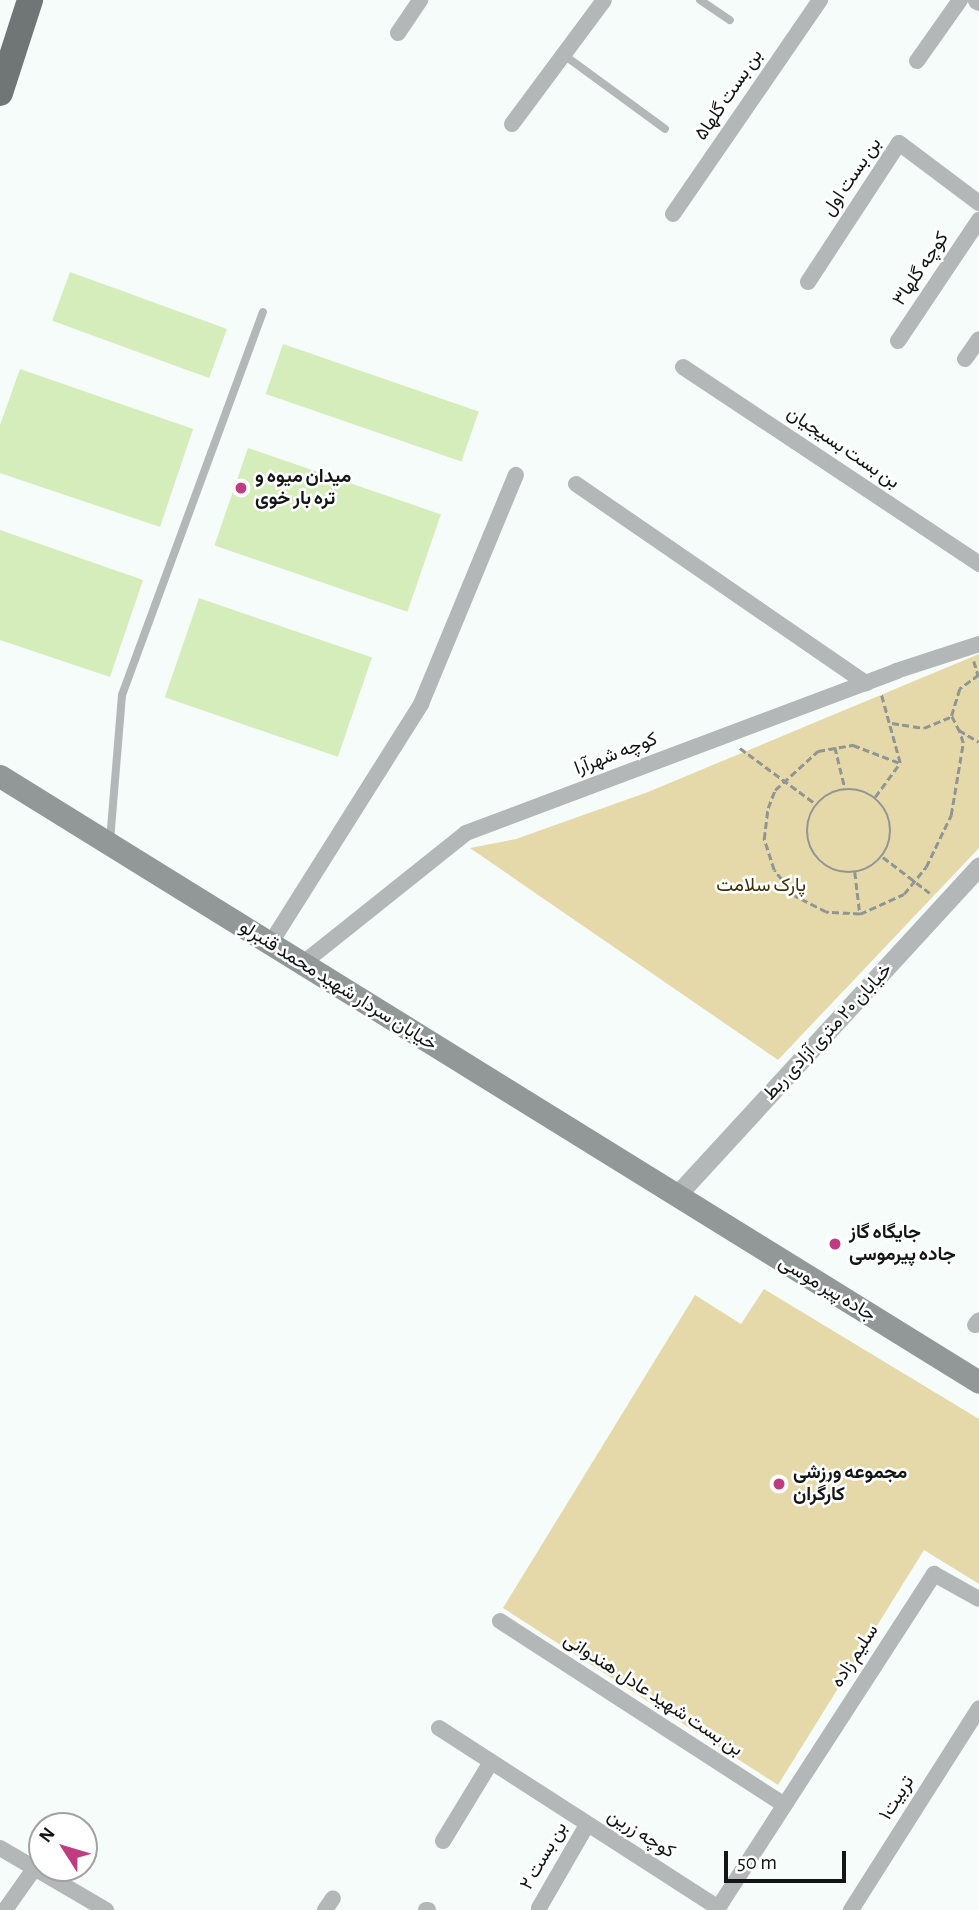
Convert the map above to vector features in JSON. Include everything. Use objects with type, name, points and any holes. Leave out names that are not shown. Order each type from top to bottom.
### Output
[{"type":"highway","points":[[0,93],[30,0]]},
{"type":"main road","name":"خیابان سردار شهید محمد قنبرلو","points":[[0,776],[676,1196]]},
{"type":"main road","name":"جاده پیر موسی","points":[[676,1196],[979,1382]]},
{"type":"street","points":[[398,33],[420,0]]},
{"type":"street","points":[[512,124],[604,0]]},
{"type":"street","name":"بن بست گلها۵","points":[[673,214],[820,0]]},
{"type":"street","points":[[917,61],[960,0]]},
{"type":"street","name":"بن بست اول","points":[[808,282],[899,143],[979,203]]},
{"type":"street","name":"کوچه گلها۳","points":[[898,341],[979,220]]},
{"type":"street","points":[[965,359],[979,339]]},
{"type":"street","name":"بن بست بسیجیان","points":[[683,367],[979,564]]},
{"type":"street","points":[[271,944],[421,704],[516,475]]},
{"type":"street","points":[[576,484],[871,681]]},
{"type":"street","name":"کوچه شهرآرا","points":[[302,964],[466,834],[871,681],[979,644]]},
{"type":"street","name":"خیابان ۲۰ متری آزادی ربط","points":[[676,1196],[979,866]]},
{"type":"street","name":"سلیم زاده","points":[[783,1804],[934,1574],[979,1599]]},
{"type":"street","name":"بن بست شهید عادل هندوانی","points":[[500,1620],[783,1804]]},
{"type":"street","name":"تربیت۱","points":[[851,1910],[979,1708]]},
{"type":"street","name":"کوچه زرین","points":[[439,1728],[718,1909],[783,1804]]},
{"type":"street","points":[[443,1841],[491,1762]]},
{"type":"street","name":"بن بست ۲","points":[[539,1908],[587,1825]]},
{"type":"street","points":[[0,1848],[28,1865]]},
{"type":"street","points":[[5,1910],[28,1877]]},
{"type":"street","points":[[57,1882],[106,1910]]},
{"type":"lane","points":[[700,0],[730,20]]},
{"type":"lane","points":[[564,54],[664,129]]},
{"type":"lane","points":[[110,844],[122,695],[263,312]]},
{"type":"path","points":[[900,762],[867,748],[835,746],[804,759],[782,780],[768,808],[764,839],[774,870],[784,885],[807,903],[826,912],[860,914],[889,904],[915,882],[937,849],[951,815],[962,743],[952,716],[960,689],[979,675]]},
{"type":"path","points":[[871,681],[891,722],[900,762],[875,797]]},
{"type":"path","points":[[891,722],[924,727],[952,716]]},
{"type":"path","points":[[959,730],[979,742]]},
{"type":"path","points":[[726,737],[817,805]]},
{"type":"path","points":[[835,746],[845,788]]},
{"type":"path","points":[[845,788],[875,797],[887,811],[890,829],[883,857],[855,872],[830,869],[817,859],[807,840],[808,821],[817,805],[845,788]]},
{"type":"path","points":[[883,857],[945,904]]},
{"type":"path","points":[[855,872],[860,914]]},
{"type":"green space","name":"پارک سلامت","points":[[979,654],[979,848],[778,1060],[470,848],[516,839],[648,792]]},
{"type":"green space","name":"مجموعه ورزشی کارگران","points":[[764,1289],[979,1419],[979,1584],[924,1550],[778,1785],[503,1608],[695,1295],[741,1324]]},
{"type":"building","points":[[70,272],[227,329],[209,378],[52,321]]},
{"type":"building","points":[[283,344],[479,411],[461,462],[266,394]]},
{"type":"building","points":[[20,369],[193,429],[160,527],[0,473],[0,425]]},
{"type":"building","points":[[248,448],[441,514],[407,612],[214,545]]},
{"type":"building","points":[[0,530],[143,580],[110,677],[0,640]]},
{"type":"building","points":[[199,598],[372,658],[338,757],[165,697]]},
{"type":"place","name":"میدان میوه و تره بار خوی","points":[[241,488]]},
{"type":"place","name":"جایگاه گاز جاده پیرموسی","points":[[835,1244]]},
{"type":"place","name":"مجموعه ورزشی کارگران","points":[[779,1484]]}]
